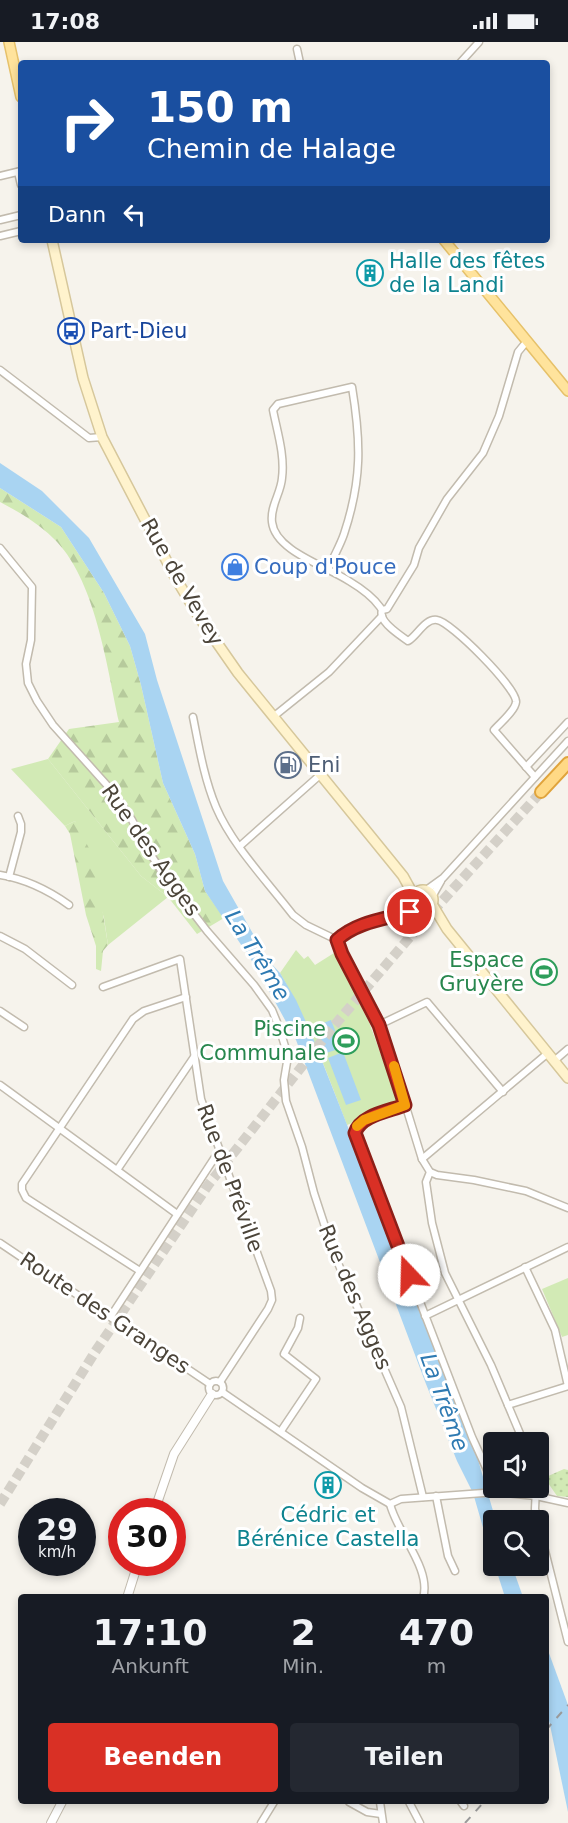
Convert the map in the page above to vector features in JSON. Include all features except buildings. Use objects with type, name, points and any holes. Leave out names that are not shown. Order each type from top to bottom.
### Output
[{"type":"highway","points":[[541,792],[568,763]]},
{"type":"main road","points":[[9,42],[18,83]]},
{"type":"main road","name":"Rue de Vevey","points":[[53,243],[83,378],[102,437],[172,572],[199,617],[238,674],[568,1078]]},
{"type":"main road","points":[[446,243],[568,391]]},
{"type":"street","points":[[463,60],[479,42]]},
{"type":"street","points":[[297,50],[299,60]]},
{"type":"street","points":[[0,176],[18,172]]},
{"type":"street","points":[[0,220],[18,216]]},
{"type":"street","points":[[0,236],[18,232]]},
{"type":"street","points":[[273,717],[329,672],[387,609],[414,565],[419,548],[447,499],[483,453],[500,416],[518,352],[526,341]]},
{"type":"street","points":[[0,370],[88,438],[102,437]]},
{"type":"street","points":[[329,568],[343,537],[355,498],[360,463],[352,387],[278,404],[273,410],[283,476],[272,511],[272,521],[279,540],[287,547],[329,568],[365,593],[408,641],[434,619],[441,620],[455,631],[496,672],[516,696],[516,703],[494,730],[535,777]]},
{"type":"street","name":"Rue des Agges","points":[[0,548],[32,587],[31,640],[26,664],[28,683],[37,701],[53,725],[114,793],[164,875],[207,931],[254,985],[272,1011],[288,1056],[284,1080],[285,1101],[302,1147],[334,1254],[402,1407],[423,1497]]},
{"type":"street","points":[[193,717],[204,773],[216,807],[230,834],[293,915],[306,925],[337,940],[379,1025],[422,1159],[430,1172],[526,1191],[568,1208]]},
{"type":"street","points":[[526,767],[568,722]]},
{"type":"street","points":[[337,940],[346,932],[424,900],[568,741]]},
{"type":"street","points":[[240,846],[320,775]]},
{"type":"street","points":[[9,877],[21,832],[18,816]]},
{"type":"street","points":[[0,875],[43,888],[69,905]]},
{"type":"street","points":[[0,936],[25,949],[72,985]]},
{"type":"street","name":"Rue de Préville","points":[[103,987],[180,959],[201,1099],[271,1291],[272,1300],[220,1382]]},
{"type":"street","points":[[140,1271],[26,1198],[21,1184],[133,1019],[144,1011],[186,997]]},
{"type":"street","points":[[379,1025],[427,1002],[503,1092]]},
{"type":"street","points":[[0,1011],[24,1027]]},
{"type":"street","points":[[422,1159],[503,1092],[551,1057],[568,1049]]},
{"type":"street","points":[[117,1170],[194,1057]]},
{"type":"street","points":[[0,1085],[177,1214]]},
{"type":"street","points":[[405,1105],[364,1120],[356,1127],[355,1133],[483,1462]]},
{"type":"street","points":[[111,1316],[219,1151]]},
{"type":"street","points":[[430,1172],[426,1182],[436,1243],[445,1273],[491,1365],[519,1432]]},
{"type":"street","name":"Route des Granges","points":[[0,1242],[210,1384]]},
{"type":"street","points":[[425,1316],[568,1247]]},
{"type":"street","points":[[508,1405],[568,1386],[555,1330],[525,1267]]},
{"type":"street","points":[[281,1431],[316,1379],[284,1354],[298,1328],[300,1318]]},
{"type":"street","points":[[212,1394],[209,1389],[210,1384],[215,1381],[220,1382],[222,1392]]},
{"type":"street","points":[[222,1392],[362,1488],[390,1504],[396,1522],[423,1575],[424,1594]]},
{"type":"street","points":[[212,1394],[218,1395],[222,1392]]},
{"type":"street","points":[[159,1498],[174,1454],[212,1394]]},
{"type":"street","points":[[390,1504],[401,1499],[483,1491]]},
{"type":"street","points":[[436,1496],[448,1556],[455,1571]]},
{"type":"street","points":[[549,1496],[568,1503]]},
{"type":"street","points":[[549,1566],[568,1642]]},
{"type":"street","points":[[128,1594],[134,1576]]},
{"type":"street","points":[[51,1823],[61,1804]]},
{"type":"street","points":[[261,1823],[273,1804]]},
{"type":"street","points":[[353,1804],[367,1812],[381,1814]]},
{"type":"street","points":[[380,1804],[382,1823]]},
{"type":"street","points":[[410,1804],[420,1823]]},
{"type":"green space","points":[[0,488],[61,527],[104,593],[130,646],[163,783],[195,854],[205,891],[224,918],[197,934],[168,897],[141,876],[48,759],[69,729],[119,722],[97,624],[79,575],[53,538],[28,518],[0,502]]},
{"type":"green space","points":[[48,759],[141,876],[168,897],[108,945],[104,918],[75,821],[65,826],[11,769]]},
{"type":"green space","points":[[75,821],[94,858],[108,945],[103,951],[101,971],[96,969],[96,946],[86,915],[70,834],[65,826]]},
{"type":"green space","name":"Piscine Communale","points":[[296,950],[304,959],[308,956],[315,965],[334,953],[369,1022],[399,1104],[347,1125],[308,1028],[280,973]]},
{"type":"green space","points":[[568,1278],[568,1335],[562,1337],[542,1289]]},
{"type":"green space","points":[[564,1469],[568,1470],[568,1497],[557,1496],[549,1484],[549,1476]]},
{"type":"water","name":"La Trême","points":[[0,463],[42,491],[89,538],[145,634],[157,680],[223,881],[268,960],[280,973],[296,1000],[311,1033],[476,1453],[483,1477],[483,1498],[489,1498],[493,1510],[483,1510],[483,1528],[473,1493],[457,1461],[426,1384],[296,1040],[256,967],[205,891],[195,854],[163,783],[130,646],[104,593],[61,527],[0,488]]},
{"type":"water","points":[[331,1020],[342,1048],[326,1053],[316,1026]]},
{"type":"water","points":[[343,1052],[361,1100],[346,1105],[328,1058]]},
{"type":"water","points":[[498,1576],[516,1576],[522,1594],[504,1594]]},
{"type":"water","points":[[549,1653],[568,1705],[568,1812],[549,1720]]},
{"type":"tunnel","points":[[0,1504],[95,1352],[209,1184],[333,1027],[415,931],[541,792]]},
{"type":"railway","points":[[549,1727],[568,1705]]},
{"type":"railway","points":[[465,1823],[482,1804]]},
{"type":"slow traffic","points":[[357,1126],[364,1120],[405,1105],[394,1066]]},
{"type":"place","name":"Halle des fêtes de la Landi","points":[[370,273]]},
{"type":"place","name":"Part-Dieu","points":[[71,331]]},
{"type":"place","name":"Coup d'Pouce","points":[[235,567]]},
{"type":"place","name":"Eni","points":[[288,765]]},
{"type":"place","name":"Espace Gruyère","points":[[544,972]]},
{"type":"place","name":"Piscine Communale","points":[[346,1041]]},
{"type":"place","name":"Cédric et Bérénice Castella","points":[[328,1485]]},
{"type":"route","points":[[409,1275],[355,1133],[356,1127],[364,1120],[405,1105],[379,1025],[337,940],[346,932],[358,927],[410,912]]}]
